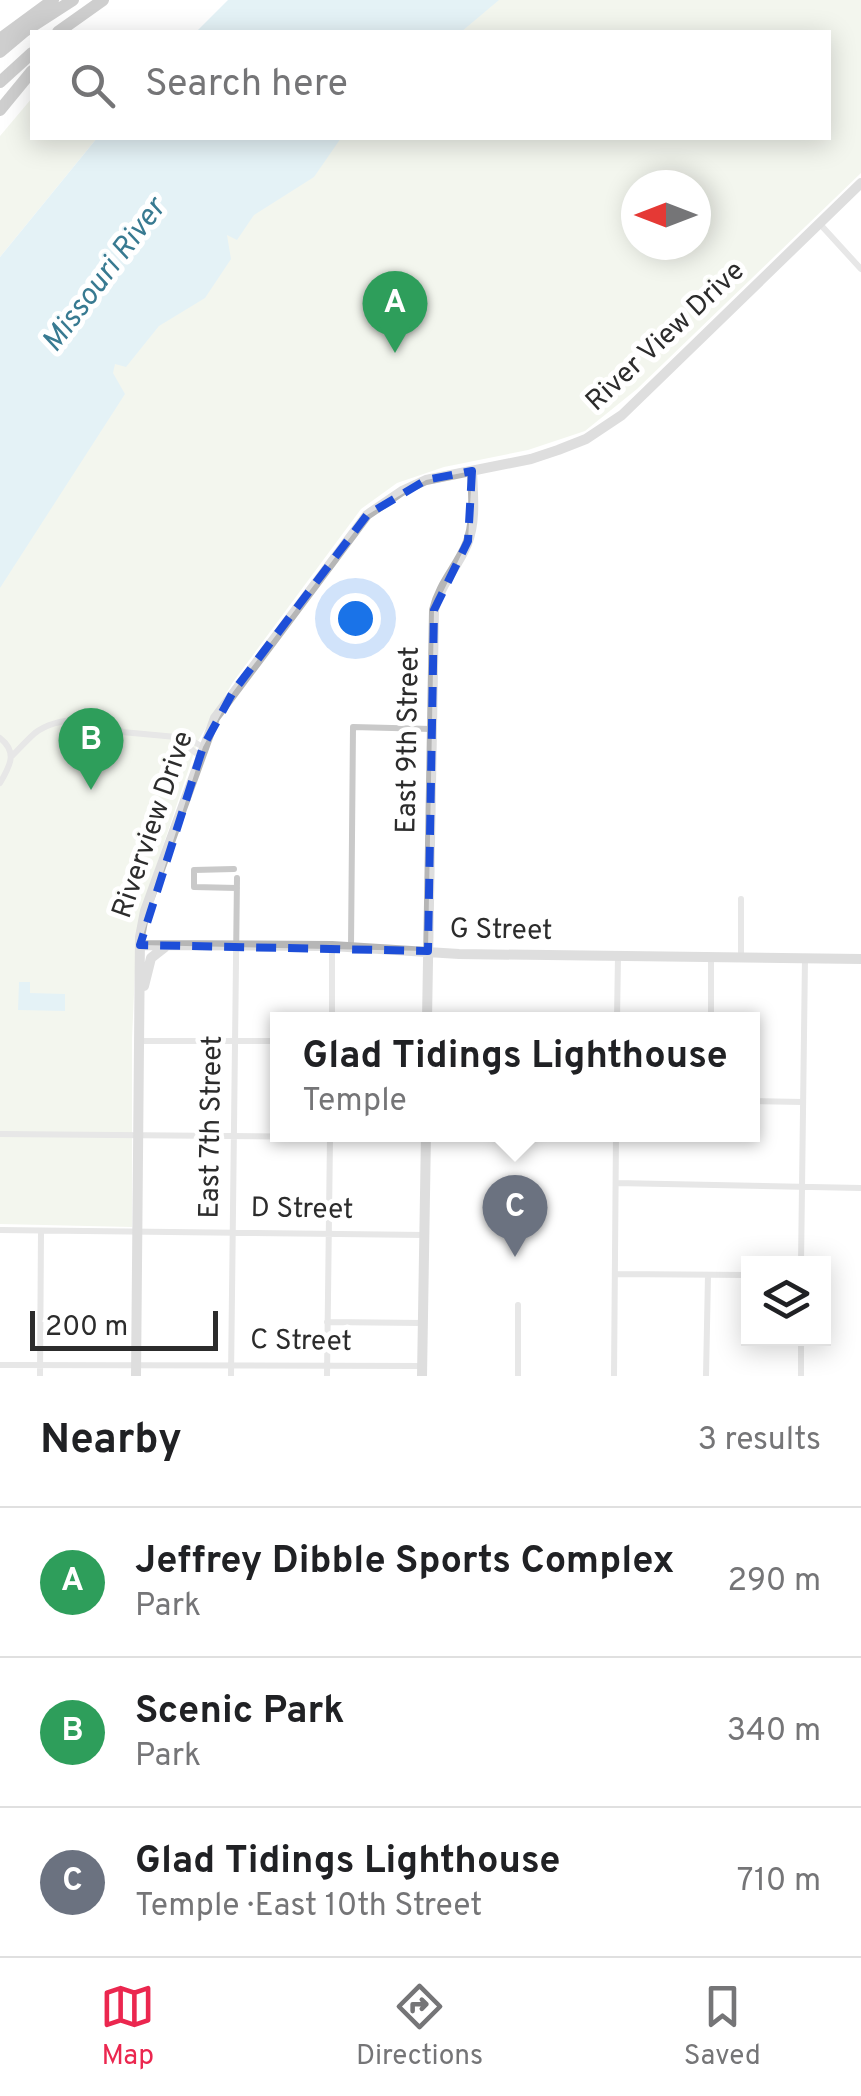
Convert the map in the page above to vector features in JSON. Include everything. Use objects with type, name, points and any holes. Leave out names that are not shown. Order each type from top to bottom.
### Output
[{"type":"highway","points":[[0,52],[53,0]]},
{"type":"highway","points":[[0,39],[73,0]]},
{"type":"highway","points":[[61,30],[104,0]]},
{"type":"highway","points":[[70,30],[104,0]]},
{"type":"highway","points":[[0,82],[30,55]]},
{"type":"highway","points":[[0,110],[30,73]]},
{"type":"main road","name":"River View Drive","points":[[472,471],[558,450],[602,430],[861,183]]},
{"type":"main road","name":"East 9th Street","points":[[427,1012],[434,610],[442,584],[468,541],[473,507],[472,471]]},
{"type":"main road","name":"Riverview Drive","points":[[136,1370],[140,945],[145,911],[201,752],[215,718],[233,692],[367,515],[426,480],[472,471]]},
{"type":"main road","name":"G Street","points":[[140,945],[351,946],[618,956],[861,959]]},
{"type":"main road","points":[[140,996],[150,958],[168,945]]},
{"type":"main road","points":[[422,1371],[426,1142]]},
{"type":"street","points":[[819,223],[861,269]]},
{"type":"street","points":[[0,783],[12,757],[42,729],[68,720],[85,719],[116,726],[122,732],[179,740],[201,752]]},
{"type":"street","points":[[351,946],[353,727],[431,729]]},
{"type":"street","points":[[0,738],[12,757]]},
{"type":"street","points":[[234,868],[194,870],[194,887],[237,888]]},
{"type":"street","name":"East 7th Street","points":[[231,1376],[237,878]]},
{"type":"street","points":[[741,898],[741,958]]},
{"type":"street","points":[[332,946],[332,1012]]},
{"type":"street","points":[[617,1012],[618,956]]},
{"type":"street","points":[[711,1012],[712,957]]},
{"type":"street","points":[[801,1256],[805,958]]},
{"type":"street","points":[[139,1041],[270,1041]]},
{"type":"street","points":[[760,1100],[803,1102]]},
{"type":"street","points":[[0,1134],[270,1137]]},
{"type":"street","points":[[327,1376],[330,1142]]},
{"type":"street","points":[[614,1376],[616,1142]]},
{"type":"street","points":[[616,1183],[861,1188]]},
{"type":"street","name":"D Street","points":[[0,1230],[424,1235]]},
{"type":"street","points":[[40,1376],[41,1231]]},
{"type":"street","points":[[615,1274],[741,1275]]},
{"type":"street","points":[[706,1376],[708,1275]]},
{"type":"street","points":[[518,1306],[518,1376]]},
{"type":"street","points":[[327,1322],[422,1323]]},
{"type":"street","points":[[800,1376],[801,1346]]},
{"type":"street","name":"C Street","points":[[0,1365],[136,1370],[232,1364],[327,1365],[422,1371]]},
{"type":"highlighted area","points":[[472,471],[468,541],[434,610],[428,951],[140,945],[203,747],[233,692],[367,515],[426,480]]},
{"type":"green space","points":[[444,0],[861,0],[861,173],[637,389],[585,431],[528,450],[444,467],[397,483],[361,509],[233,682],[198,741],[142,909],[132,1039],[132,1227],[0,1224],[0,525],[99,379],[286,140],[831,140],[831,30],[409,30]]},
{"type":"green space","points":[[30,100],[30,140],[95,140],[0,257],[0,136]]},
{"type":"water","points":[[228,0],[499,0],[463,30],[198,30]]},
{"type":"water","name":"Missouri River","points":[[95,140],[340,140],[314,177],[254,215],[237,240],[227,235],[231,259],[205,298],[159,326],[126,367],[115,364],[113,373],[125,394],[0,588],[0,257]]},
{"type":"water","points":[[19,982],[30,982],[30,993],[65,994],[65,1011],[18,1010]]},
{"type":"place","name":"Jeffrey Dibble Sports Complex","points":[[395,353]]},
{"type":"place","name":"Scenic Park","points":[[91,790]]},
{"type":"place","name":"Glad Tidings Lighthouse","points":[[515,1257]]}]
